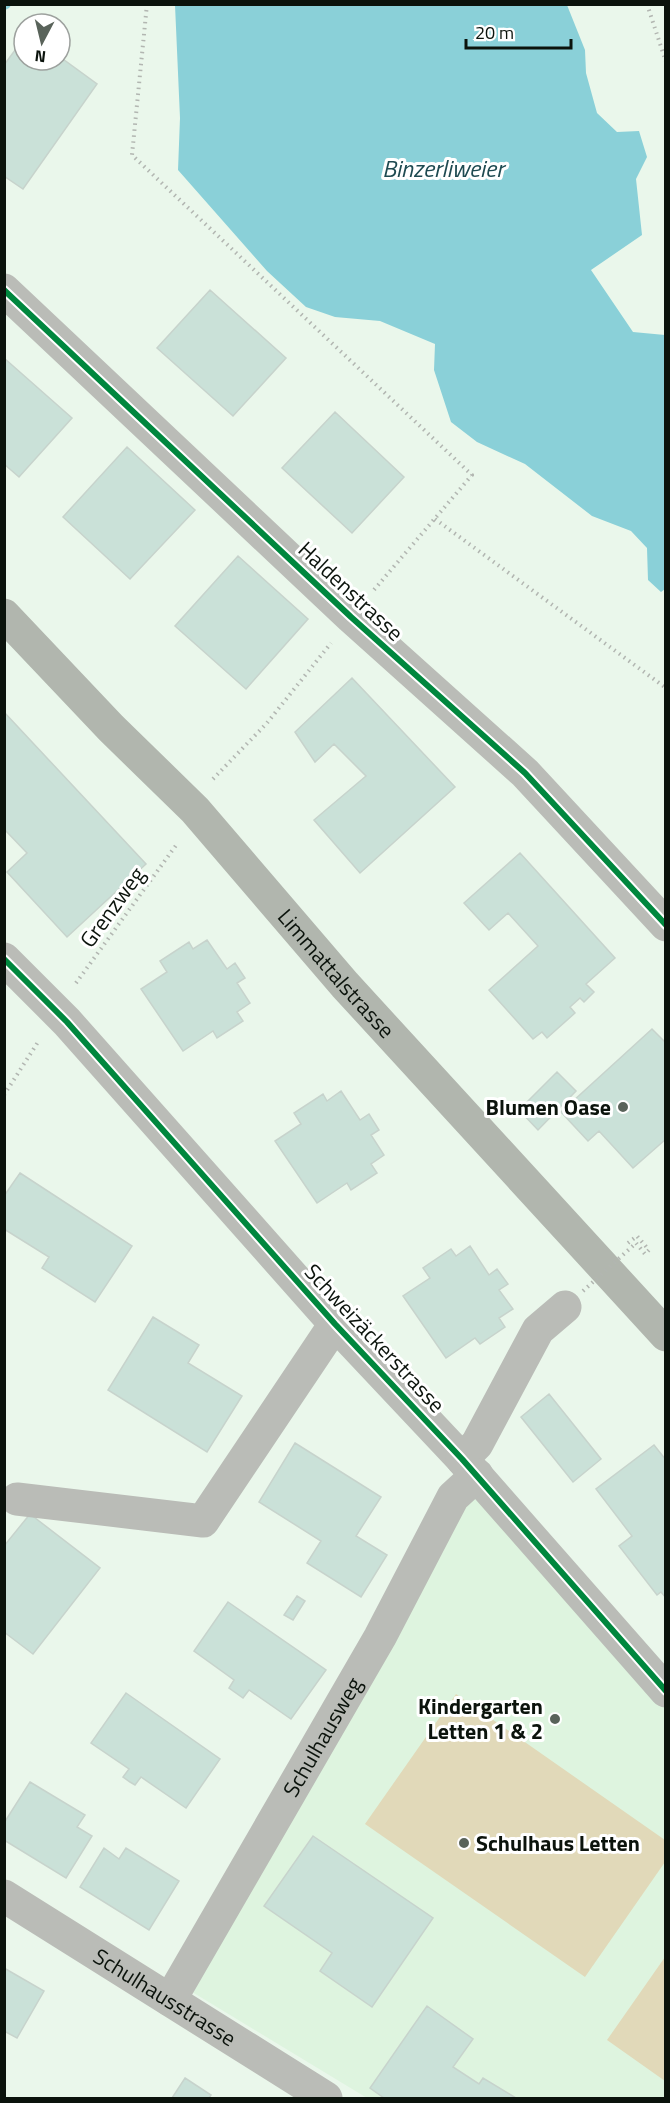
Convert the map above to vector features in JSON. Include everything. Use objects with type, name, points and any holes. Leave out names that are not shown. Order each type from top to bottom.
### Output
[{"type":"main road","name":"Limmattalstrasse","points":[[4,615],[111,728],[195,810],[345,985],[666,1335]]},
{"type":"street","name":"Haldenstrasse","points":[[4,290],[351,617],[525,773],[666,925]]},
{"type":"street","name":"Schweizäckerstrasse","points":[[4,959],[64,1000],[335,1324],[469,1467],[666,1691]]},
{"type":"street","name":"Schulhausweg","points":[[170,2000],[380,1637],[469,1467],[477,1444],[538,1330],[574,1299]]},
{"type":"street","points":[[17,1498],[203,1521],[335,1324]]},
{"type":"street","name":"Schulhausstrasse","points":[[4,1896],[326,2098]]},
{"type":"path","points":[[147,4],[132,155],[472,475],[351,617]]},
{"type":"path","points":[[647,4],[666,62]]},
{"type":"path","points":[[435,519],[666,688]]},
{"type":"path","points":[[213,779],[267,723],[312,668]]},
{"type":"path","points":[[4,1095],[39,1041]]},
{"type":"path","points":[[574,1299],[636,1243],[645,1254],[649,1250],[637,1236]]},
{"type":"shaded area","name":"Schulhaus Letten","points":[[471,1487],[665,1702],[665,2098],[367,2098],[179,1984]]},
{"type":"shaded area","points":[[456,1694],[665,1840],[665,1862],[585,1977],[365,1824]]},
{"type":"shaded area","points":[[665,1957],[665,2081],[607,2040]]},
{"type":"water","name":"Binzerliweier","points":[[175,5],[567,5],[585,50],[586,73],[597,113],[617,132],[639,131],[647,157],[636,179],[642,235],[591,270],[633,332],[665,335],[665,589],[661,592],[648,580],[647,548],[631,531],[592,516],[525,464],[477,442],[451,422],[434,370],[435,344],[380,321],[335,317],[306,307],[267,271],[178,170],[180,118]]},
{"type":"building","points":[[12,54],[12,72],[72,72],[72,66],[97,84],[23,189],[4,176],[4,65]]},
{"type":"building","points":[[210,290],[286,358],[233,416],[157,348]]},
{"type":"building","points":[[4,358],[72,418],[19,477],[4,464]]},
{"type":"building","points":[[335,412],[404,477],[352,533],[282,468]]},
{"type":"building","points":[[127,447],[195,510],[130,579],[63,517]]},
{"type":"building","points":[[238,556],[308,619],[246,689],[175,626]]},
{"type":"building","points":[[352,678],[455,787],[360,873],[314,820],[366,776],[334,744],[315,762],[295,732]]},
{"type":"building","points":[[4,712],[146,864],[67,937],[7,872],[27,853],[4,829]]},
{"type":"building","points":[[520,853],[615,958],[586,984],[594,992],[584,1002],[580,998],[570,1007],[575,1013],[547,1038],[542,1032],[533,1039],[489,990],[538,946],[508,913],[489,930],[464,903]]},
{"type":"building","points":[[207,940],[227,969],[235,963],[245,978],[237,983],[250,1003],[237,1012],[243,1021],[217,1038],[213,1031],[183,1051],[141,989],[167,972],[160,961],[189,942],[193,949]]},
{"type":"building","points":[[652,1029],[666,1043],[666,1139],[633,1168],[599,1131],[588,1141],[561,1112]]},
{"type":"building","points":[[557,1072],[576,1091],[538,1130],[519,1110]]},
{"type":"building","points":[[341,1091],[360,1120],[369,1114],[379,1130],[371,1135],[384,1155],[371,1164],[377,1173],[351,1190],[347,1183],[317,1203],[275,1141],[301,1124],[294,1113],[323,1094],[327,1101]]},
{"type":"building","points":[[20,1173],[132,1246],[95,1302],[42,1268],[49,1257],[4,1229],[4,1196]]},
{"type":"building","points":[[470,1246],[489,1275],[497,1269],[508,1284],[499,1290],[513,1309],[499,1318],[505,1327],[480,1344],[475,1338],[446,1358],[403,1296],[430,1278],[423,1268],[451,1249],[456,1256]]},
{"type":"building","points":[[153,1317],[199,1345],[188,1363],[242,1396],[207,1452],[108,1390]]},
{"type":"building","points":[[549,1394],[601,1459],[573,1482],[521,1417]]},
{"type":"building","points":[[295,1443],[381,1497],[356,1536],[387,1555],[361,1597],[307,1563],[321,1541],[259,1502]]},
{"type":"building","points":[[654,1445],[666,1460],[666,1598],[661,1592],[657,1595],[619,1546],[632,1536],[596,1489]]},
{"type":"building","points":[[30,1514],[100,1568],[33,1654],[4,1632],[4,1546]]},
{"type":"building","points":[[297,1596],[305,1601],[293,1620],[284,1615]]},
{"type":"building","points":[[228,1602],[326,1670],[291,1719],[249,1690],[243,1698],[229,1688],[234,1680],[194,1651]]},
{"type":"building","points":[[126,1693],[220,1759],[186,1808],[141,1777],[135,1785],[130,1782],[123,1777],[129,1769],[91,1743]]},
{"type":"building","points":[[30,1782],[85,1815],[77,1827],[92,1836],[66,1878],[4,1840],[4,1823]]},
{"type":"building","points":[[313,1836],[433,1918],[372,2007],[320,1971],[332,1953],[264,1906]]},
{"type":"building","points":[[104,1848],[119,1859],[126,1848],[179,1881],[149,1930],[80,1887]]},
{"type":"building","points":[[4,1968],[44,1991],[17,2038],[4,2031]]},
{"type":"building","points":[[427,2006],[473,2039],[453,2067],[479,2084],[483,2078],[516,2098],[384,2098],[370,2088]]},
{"type":"building","points":[[185,2078],[211,2095],[209,2098],[172,2098]]},
{"type":"cycle path","points":[[4,290],[351,617],[525,773],[666,925]]},
{"type":"cycle path","points":[[4,959],[67,1022],[335,1324],[462,1459],[666,1691]]},
{"type":"place","name":"Blumen Oase","points":[[623,1107]]},
{"type":"place","name":"Kindergarten Letten 1 & 2","points":[[555,1719]]},
{"type":"place","name":"Schulhaus Letten","points":[[464,1843]]}]
